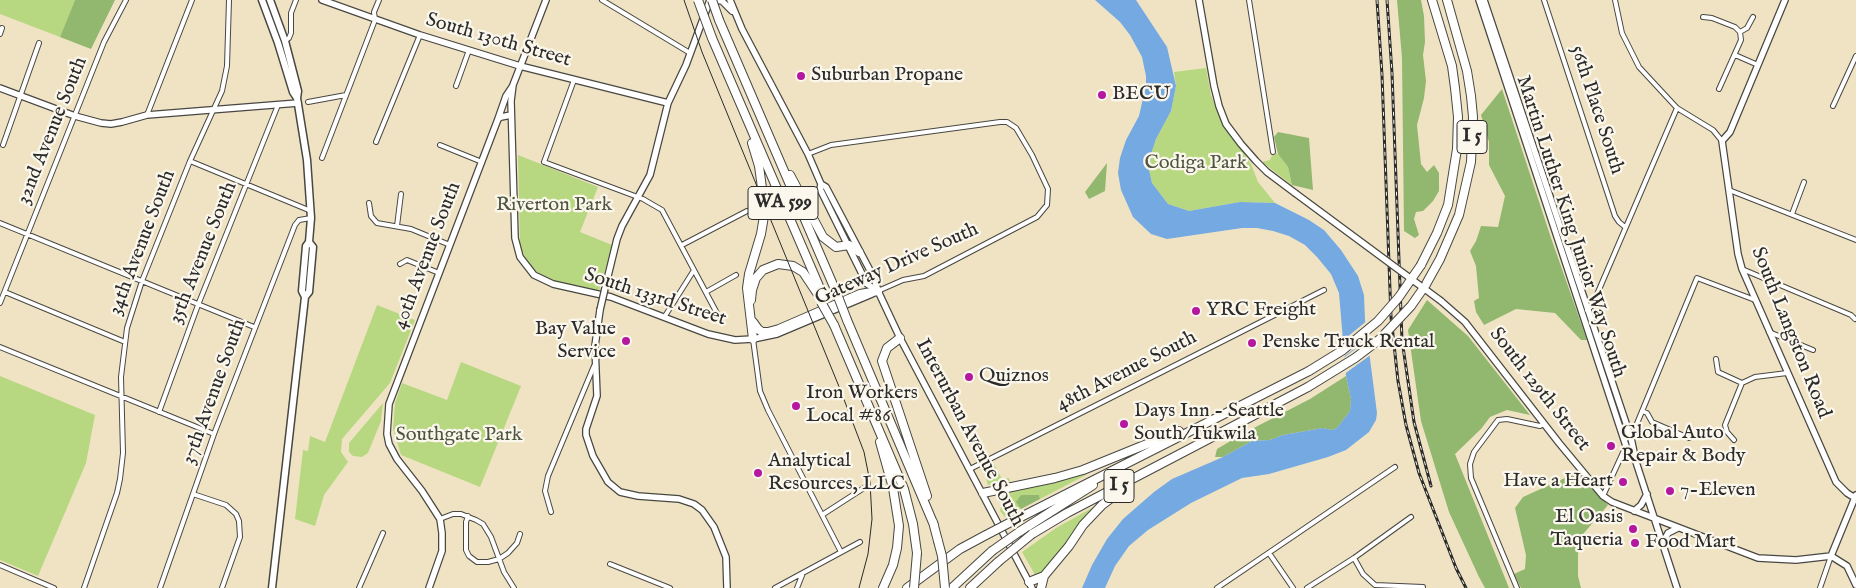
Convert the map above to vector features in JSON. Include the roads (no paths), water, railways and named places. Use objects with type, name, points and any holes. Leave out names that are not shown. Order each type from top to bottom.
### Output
[{"type":"highway","name":"WA 599","points":[[698,0],[712,38],[823,301]]},
{"type":"highway","name":"WA 599","points":[[711,0],[934,525],[942,556],[945,588]]},
{"type":"highway","name":"I 5","points":[[907,588],[960,549],[1308,371],[1343,350],[1378,321],[1399,297],[1422,265],[1448,204],[1455,172],[1458,117],[1453,74],[1432,0]]},
{"type":"highway","name":"I 5","points":[[970,588],[1032,534],[1067,513],[1308,387],[1355,358],[1380,339],[1411,306],[1440,259],[1459,215],[1471,162],[1473,116],[1471,96],[1467,71],[1447,0]]},
{"type":"highway","points":[[740,105],[759,166],[764,200],[764,223],[749,274],[747,288],[753,339]]},
{"type":"highway","points":[[760,117],[823,237],[836,247],[849,245],[859,252]]},
{"type":"highway","points":[[753,339],[753,284],[764,270],[774,265],[788,265],[803,272],[823,301],[908,498],[914,524],[917,553],[914,588]]},
{"type":"highway","points":[[752,322],[762,332],[768,332],[860,294],[878,292]]},
{"type":"highway","points":[[900,338],[887,348],[882,361],[919,470],[934,525]]},
{"type":"highway","points":[[983,493],[1055,478],[1083,470],[1232,410]]},
{"type":"highway","points":[[871,412],[893,488],[899,526],[893,565],[883,588]]},
{"type":"highway","points":[[1031,585],[1044,576],[1069,546],[1083,525],[1102,505],[1121,491],[1208,440]]},
{"type":"highway","points":[[952,588],[992,551],[1019,532],[1142,455]]},
{"type":"highway","points":[[1041,588],[1044,576]]},
{"type":"main road","points":[[262,0],[297,100]]},
{"type":"main road","points":[[270,0],[285,41],[298,91],[297,100],[307,160],[311,211],[302,291],[306,297],[272,588]]},
{"type":"street","name":"32nd Avenue South","points":[[0,304],[104,42],[126,0]]},
{"type":"street","points":[[147,115],[192,0]]},
{"type":"street","name":"34th Avenue South","points":[[84,588],[117,493],[120,479],[122,453],[121,397],[125,342],[131,313],[190,161],[222,91],[227,66],[229,0]]},
{"type":"street","points":[[285,41],[291,33],[291,13],[296,0]]},
{"type":"street","name":"South 130th Street","points":[[322,0],[375,20],[520,66],[668,103]]},
{"type":"street","points":[[322,158],[375,20],[374,12],[379,0]]},
{"type":"street","points":[[498,119],[511,115],[513,85],[546,0]]},
{"type":"street","points":[[602,0],[690,53]]},
{"type":"street","points":[[711,0],[706,8],[690,53],[668,103],[652,168],[639,198],[622,226],[617,240],[600,310],[595,364],[598,396],[586,429],[586,435],[593,456],[612,487],[620,492],[638,496],[679,499],[694,504],[702,510],[714,528],[726,557],[727,588]]},
{"type":"street","points":[[706,8],[715,0],[719,0],[729,6],[736,17]]},
{"type":"street","name":"Interurban Avenue South","points":[[730,0],[736,17],[808,154],[821,184],[820,189],[867,284],[878,292]]},
{"type":"street","name":"South 129th Street","points":[[1199,0],[1219,106],[1226,124],[1241,144],[1267,172],[1441,301],[1465,322],[1603,496],[1634,511],[1758,558],[1791,560],[1831,556]]},
{"type":"street","points":[[1249,0],[1273,152]]},
{"type":"street","name":"Martin Luther King Junior Way South","points":[[1478,0],[1626,446],[1636,462]]},
{"type":"street","name":"Martin Luther King Junior Way South","points":[[1484,0],[1631,438],[1636,462],[1677,588]]},
{"type":"street","name":"56th Place South","points":[[1544,0],[1615,216],[1625,227]]},
{"type":"street","points":[[1615,0],[1622,33],[1639,67],[1677,108],[1713,130],[1722,141],[1730,132],[1785,0]]},
{"type":"street","points":[[1703,17],[1712,18],[1735,27],[1740,32],[1741,40],[1719,89]]},
{"type":"street","points":[[1740,32],[1747,28],[1753,18]]},
{"type":"street","points":[[0,34],[2,28]]},
{"type":"street","points":[[376,142],[420,35]]},
{"type":"street","points":[[3,145],[39,43]]},
{"type":"street","points":[[456,86],[469,50]]},
{"type":"street","points":[[1734,55],[1758,65]]},
{"type":"street","points":[[1833,106],[1856,56]]},
{"type":"street","points":[[574,80],[544,162],[639,198],[662,210],[719,317]]},
{"type":"street","name":"40th Avenue South","points":[[440,519],[397,459],[389,444],[387,419],[389,404],[506,96],[513,85]]},
{"type":"street","points":[[0,88],[75,116],[111,124],[147,115],[278,105],[297,100]]},
{"type":"street","points":[[308,102],[346,95]]},
{"type":"street","name":"35th Avenue South","points":[[159,412],[198,305],[278,105]]},
{"type":"street","points":[[1587,310],[1592,306],[1677,108]]},
{"type":"street","name":"South 133rd Street","points":[[511,115],[515,238],[520,257],[534,275],[553,284],[611,297],[718,337],[735,340],[753,339]]},
{"type":"street","name":"Gateway Drive South","points":[[753,339],[795,328],[903,280],[924,276],[1037,217],[1047,205],[1048,190],[1032,155],[1016,128],[1007,122],[831,145],[808,154]]},
{"type":"street","name":"South Langston Road","points":[[1722,141],[1738,254],[1742,269],[1836,482],[1847,494],[1856,496]]},
{"type":"street","points":[[440,145],[482,162]]},
{"type":"street","points":[[190,161],[311,211]]},
{"type":"street","points":[[1792,214],[1804,182]]},
{"type":"street","name":"Interurban Avenue South","points":[[821,184],[826,187],[874,278],[878,292],[900,338],[1031,585]]},
{"type":"street","points":[[1729,190],[1856,240]]},
{"type":"street","points":[[398,226],[402,194]]},
{"type":"street","points":[[369,203],[370,212],[374,220],[383,225],[411,229],[450,245]]},
{"type":"street","points":[[682,245],[747,211]]},
{"type":"street","name":"37th Avenue South","points":[[160,588],[214,434],[295,225],[299,220],[311,218]]},
{"type":"street","points":[[0,223],[254,327]]},
{"type":"street","points":[[400,264],[408,260],[439,273]]},
{"type":"street","points":[[1742,269],[1851,315],[1855,319]]},
{"type":"street","points":[[665,316],[694,270]]},
{"type":"street","points":[[706,292],[736,275]]},
{"type":"street","points":[[1631,438],[1697,278],[1755,300]]},
{"type":"street","name":"48th Avenue South","points":[[970,469],[1324,290]]},
{"type":"street","points":[[5,292],[125,342]]},
{"type":"street","points":[[1769,332],[1813,350]]},
{"type":"street","points":[[753,339],[760,391],[841,552]]},
{"type":"street","points":[[0,347],[214,434]]},
{"type":"street","points":[[1716,359],[1718,372],[1742,383]]},
{"type":"street","points":[[551,512],[545,491],[548,476],[595,364]]},
{"type":"street","points":[[1734,440],[1727,432],[1726,425],[1742,383],[1755,377],[1787,373]]},
{"type":"street","points":[[1642,411],[1647,413],[1652,422],[1689,438]]},
{"type":"street","points":[[1517,588],[1471,478],[1470,464],[1474,452],[1498,420],[1507,419],[1540,426],[1544,424]]},
{"type":"street","points":[[1603,496],[1626,446]]},
{"type":"street","points":[[1217,588],[1395,467]]},
{"type":"street","points":[[822,515],[867,486]]},
{"type":"street","points":[[193,494],[226,505],[236,514],[240,528],[240,537],[222,588]]},
{"type":"street","points":[[1634,511],[1641,505],[1647,494]]},
{"type":"street","points":[[1820,588],[1856,496]]},
{"type":"street","points":[[429,588],[442,551],[440,519],[453,514],[468,516],[483,524],[491,537],[504,572],[514,588]]},
{"type":"street","points":[[468,516],[466,550],[469,556],[477,562],[499,559],[513,550],[520,534]]},
{"type":"street","points":[[1307,588],[1354,558],[1411,517]]},
{"type":"street","points":[[1663,543],[1668,533],[1678,528]]},
{"type":"street","points":[[358,588],[382,533]]},
{"type":"street","points":[[775,588],[860,542]]},
{"type":"street","points":[[1269,553],[1294,588]]},
{"type":"street","points":[[1831,556],[1847,566],[1856,585]]},
{"type":"street","points":[[1354,558],[1363,574],[1374,585],[1423,587]]},
{"type":"street","points":[[610,564],[670,588]]},
{"type":"street","points":[[0,565],[54,588]]},
{"type":"street","points":[[797,588],[803,573]]},
{"type":"water","points":[[1095,0],[1136,0],[1167,47],[1176,86],[1171,111],[1156,139],[1151,154],[1149,170],[1152,183],[1168,204],[1189,211],[1240,202],[1275,203],[1309,220],[1324,230],[1341,250],[1358,276],[1364,295],[1365,320],[1377,413],[1376,420],[1369,432],[1346,450],[1269,474],[1242,478],[1191,503],[1148,530],[1129,546],[1115,566],[1105,588],[1082,588],[1092,565],[1107,539],[1123,519],[1172,479],[1223,457],[1252,441],[1270,440],[1283,435],[1323,428],[1332,430],[1337,428],[1350,411],[1351,399],[1346,376],[1339,293],[1331,274],[1305,245],[1289,236],[1257,228],[1242,228],[1167,239],[1151,234],[1133,217],[1121,190],[1118,173],[1120,158],[1126,140],[1139,116],[1146,85],[1146,76],[1142,57],[1130,35],[1120,22]]},
{"type":"tram line","points":[[684,0],[702,52],[864,452],[870,482],[872,519],[868,554],[859,588]]},
{"type":"railway","points":[[1377,0],[1382,75],[1391,317],[1398,381],[1406,425],[1419,473],[1456,568],[1466,588]]},
{"type":"railway","points":[[1387,0],[1392,73],[1402,340],[1414,422],[1431,486]]},
{"type":"place","name":"Suburban Propane","points":[[801,76]]},
{"type":"place","name":"BECU","points":[[1102,95]]},
{"type":"place","name":"YRC Freight","points":[[1196,311]]},
{"type":"place","name":"Bay Value Service","points":[[626,341]]},
{"type":"place","name":"Penske Truck Rental","points":[[1252,343]]},
{"type":"place","name":"Quiznos","points":[[969,377]]},
{"type":"place","name":"Iron Workers Local #86","points":[[796,406]]},
{"type":"place","name":"Days Inn - Seattle South/Tukwila","points":[[1124,424]]},
{"type":"place","name":"Global Auto Repair & Body","points":[[1611,446]]},
{"type":"place","name":"Analytical Resources, LLC","points":[[758,473]]},
{"type":"place","name":"Have a Heart","points":[[1623,482]]},
{"type":"place","name":"7-Eleven","points":[[1670,491]]},
{"type":"place","name":"El Oasis Taqueria","points":[[1633,529]]},
{"type":"place","name":"Food Mart","points":[[1635,543]]},
{"type":"park label","name":"Codiga Park","points":[[1196,164]]},
{"type":"park label","name":"Riverton Park","points":[[554,206]]},
{"type":"park label","name":"Southgate Park","points":[[459,436]]}]
